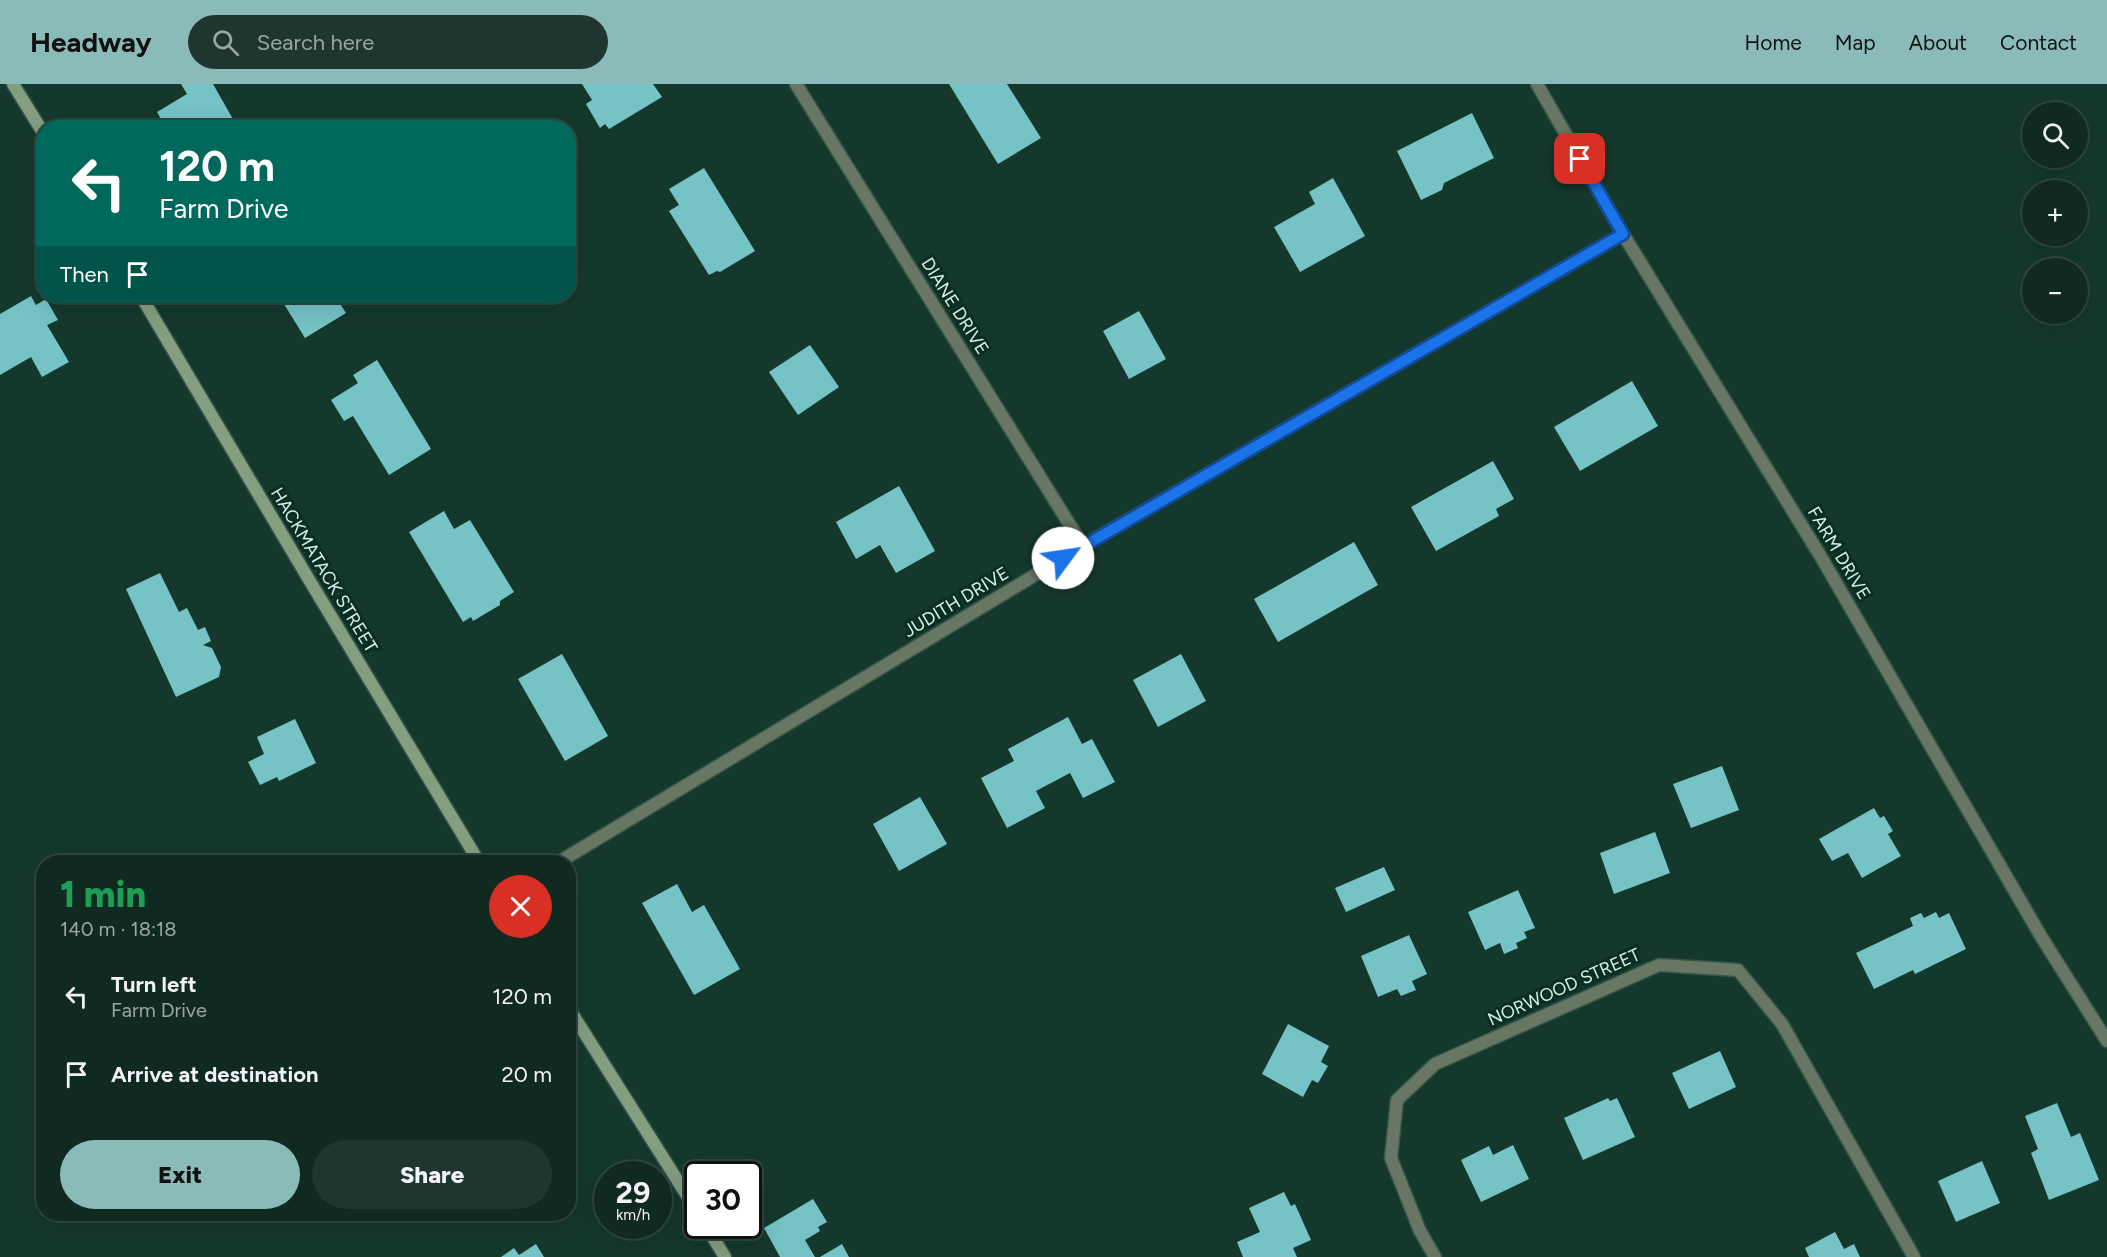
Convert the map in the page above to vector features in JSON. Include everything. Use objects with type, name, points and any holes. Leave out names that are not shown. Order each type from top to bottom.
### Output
[{"type":"street","points":[[13,84],[36,121]]},
{"type":"street","name":"DIANE DRIVE","points":[[796,84],[1083,546]]},
{"type":"street","name":"FARM DRIVE","points":[[1537,84],[1623,234],[1821,557],[2042,938],[2107,1041]]},
{"type":"street","name":"JUDITH DRIVE","points":[[571,855],[1083,546],[1623,234]]},
{"type":"street","name":"HACKMATACK STREET","points":[[145,303],[475,855]]},
{"type":"street","name":"NORWOOD STREET","points":[[1435,1257],[1420,1231],[1391,1158],[1397,1100],[1435,1064],[1659,965],[1738,970],[1782,1024],[1914,1257]]},
{"type":"street","points":[[576,1020],[684,1191]]},
{"type":"street","points":[[714,1239],[725,1257]]},
{"type":"building","points":[[181,84],[213,84],[233,120],[162,120],[157,112],[187,94]]},
{"type":"building","points":[[582,84],[653,84],[662,97],[609,129],[605,124],[600,128],[586,104],[592,100]]},
{"type":"building","points":[[949,84],[1007,84],[1041,138],[998,164]]},
{"type":"building","points":[[1472,113],[1494,158],[1444,183],[1442,190],[1421,200],[1397,151]]},
{"type":"building","points":[[704,168],[755,251],[720,272],[709,275],[669,211],[679,205],[669,189]]},
{"type":"building","points":[[1333,178],[1365,236],[1300,272],[1274,227],[1315,204],[1309,192]]},
{"type":"building","points":[[31,296],[36,305],[48,303],[58,320],[47,325],[69,362],[42,377],[31,357],[0,375],[0,314]]},
{"type":"building","points":[[283,303],[340,303],[346,313],[305,338]]},
{"type":"building","points":[[1139,311],[1166,359],[1129,379],[1103,331]]},
{"type":"building","points":[[810,345],[839,387],[798,415],[769,372]]},
{"type":"building","points":[[377,360],[431,449],[389,475],[353,416],[344,421],[331,400],[358,383],[353,375]]},
{"type":"building","points":[[1632,381],[1658,426],[1580,471],[1554,427]]},
{"type":"building","points":[[1493,461],[1514,499],[1496,509],[1499,516],[1436,551],[1411,507]]},
{"type":"building","points":[[899,486],[935,551],[896,573],[880,545],[856,559],[836,522]]},
{"type":"building","points":[[444,511],[454,529],[470,520],[514,592],[500,601],[500,605],[473,621],[471,617],[463,622],[409,532]]},
{"type":"building","points":[[1354,542],[1378,585],[1278,642],[1254,599]]},
{"type":"building","points":[[160,573],[179,612],[187,608],[198,630],[205,627],[211,641],[203,645],[212,648],[221,667],[219,677],[176,697],[126,589]]},
{"type":"building","points":[[562,654],[608,736],[565,761],[518,679]]},
{"type":"building","points":[[1181,654],[1206,701],[1158,727],[1133,680]]},
{"type":"building","points":[[1068,717],[1082,744],[1092,739],[1115,782],[1083,798],[1070,773],[1036,791],[1045,808],[1007,828],[981,778],[1014,761],[1008,749]]},
{"type":"building","points":[[295,719],[316,763],[279,781],[277,777],[260,785],[248,762],[264,754],[257,737]]},
{"type":"building","points":[[1722,766],[1739,810],[1691,828],[1673,784]]},
{"type":"building","points":[[920,797],[947,844],[899,871],[873,824]]},
{"type":"building","points":[[1874,808],[1880,818],[1884,816],[1893,831],[1888,834],[1901,856],[1862,878],[1848,853],[1832,861],[1819,839]]},
{"type":"building","points":[[1655,832],[1670,873],[1614,894],[1600,853]]},
{"type":"building","points":[[1384,867],[1395,890],[1346,912],[1335,888]]},
{"type":"building","points":[[677,884],[692,912],[704,905],[740,969],[694,995],[642,903]]},
{"type":"building","points":[[1518,890],[1535,928],[1524,932],[1527,938],[1516,943],[1518,948],[1504,954],[1500,943],[1485,950],[1468,912]]},
{"type":"building","points":[[1936,912],[1939,918],[1949,913],[1966,949],[1915,974],[1913,970],[1874,989],[1856,953],[1913,926],[1910,918],[1921,913],[1924,918]]},
{"type":"building","points":[[1409,935],[1427,974],[1412,981],[1416,990],[1401,996],[1397,989],[1378,997],[1361,956]]},
{"type":"building","points":[[1288,1024],[1329,1046],[1321,1062],[1328,1066],[1318,1083],[1312,1080],[1303,1097],[1262,1074]]},
{"type":"building","points":[[1720,1051],[1736,1087],[1689,1109],[1672,1073]]},
{"type":"building","points":[[1608,1098],[1610,1101],[1617,1098],[1635,1137],[1583,1160],[1564,1118]]},
{"type":"building","points":[[2057,1103],[2071,1137],[2080,1133],[2099,1180],[2049,1200],[2031,1153],[2038,1149],[2025,1116]]},
{"type":"building","points":[[1513,1145],[1529,1179],[1481,1202],[1461,1160],[1489,1146],[1493,1155]]},
{"type":"building","points":[[1982,1161],[2000,1203],[1956,1222],[1938,1181]]},
{"type":"building","points":[[1284,1192],[1291,1206],[1295,1204],[1311,1240],[1293,1248],[1297,1257],[1243,1257],[1237,1242],[1260,1232],[1249,1208]]},
{"type":"building","points":[[813,1199],[827,1222],[818,1227],[820,1231],[805,1240],[815,1257],[780,1257],[764,1228]]},
{"type":"building","points":[[1835,1232],[1844,1249],[1854,1244],[1860,1257],[1809,1257],[1805,1248]]},
{"type":"building","points":[[536,1244],[544,1257],[501,1257],[514,1248],[519,1255]]},
{"type":"building","points":[[842,1244],[849,1257],[820,1257]]},
{"type":"route","points":[[1063,558],[1623,234],[1580,159]]}]
